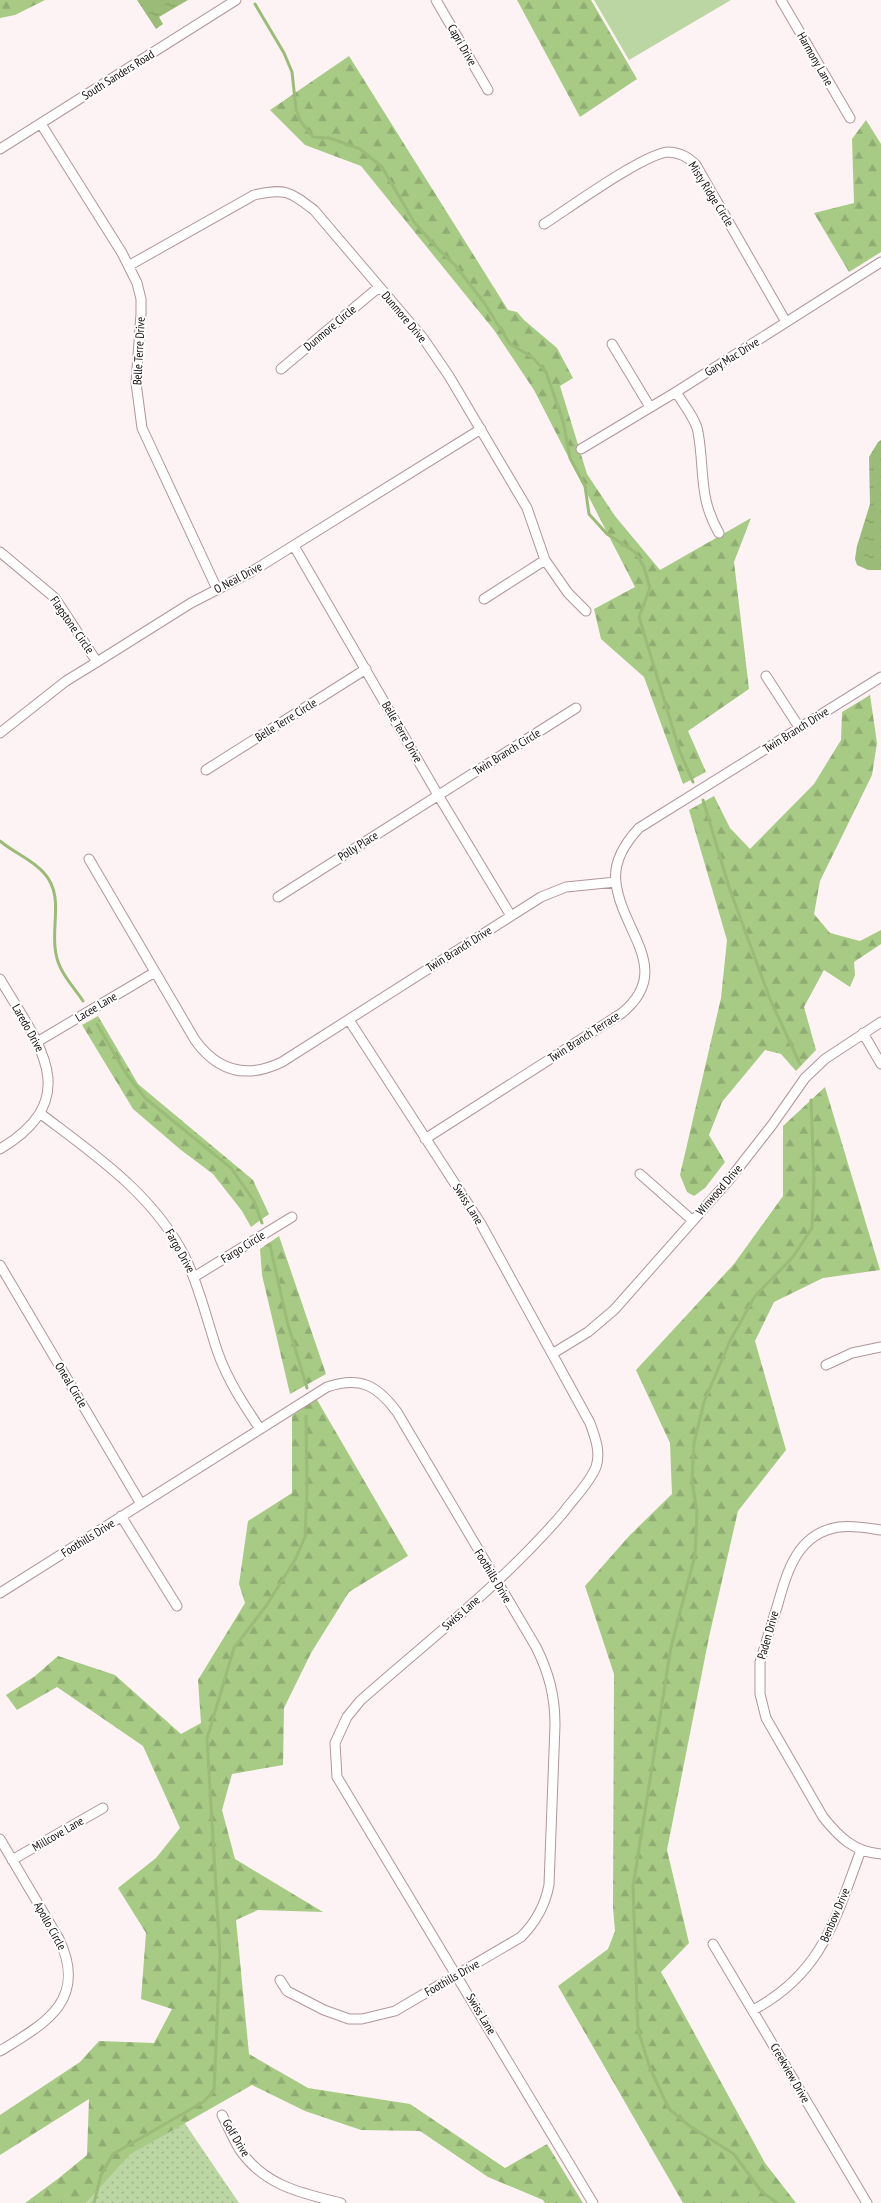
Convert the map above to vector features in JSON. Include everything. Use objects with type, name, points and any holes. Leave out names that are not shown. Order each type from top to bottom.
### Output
[{"type":"street","name":"South Sanders Road","points":[[0,149],[236,0]]},
{"type":"street","name":"Capri Drive","points":[[436,0],[488,90]]},
{"type":"street","name":"Harmony Lane","points":[[781,0],[850,118]]},
{"type":"street","name":"Belle Terre Drive","points":[[41,124],[130,265],[141,299],[136,383],[142,428],[217,589]]},
{"type":"street","name":"Misty Ridge Circle","points":[[544,224],[643,160],[668,152],[688,157],[696,166],[786,322]]},
{"type":"street","name":"Dunmore Drive","points":[[130,265],[254,195],[273,191],[292,193],[314,210],[423,338],[450,376],[527,508],[545,560],[568,593],[586,611]]},
{"type":"street","name":"Gary Mac Drive","points":[[581,449],[676,392],[881,262]]},
{"type":"street","name":"Dunmore Circle","points":[[281,369],[379,287]]},
{"type":"street","points":[[612,344],[650,407]]},
{"type":"street","points":[[676,392],[698,430],[703,493],[711,520],[719,532]]},
{"type":"street","name":"O Neal Drive","points":[[0,733],[66,681],[191,603],[251,572],[294,546],[481,429]]},
{"type":"street","name":"Belle Terre Drive","points":[[294,546],[438,796],[511,916]]},
{"type":"street","name":"Flagstone Circle","points":[[0,552],[55,598],[97,662]]},
{"type":"street","points":[[484,599],[545,560]]},
{"type":"street","name":"Belle Terre Circle","points":[[206,770],[366,670]]},
{"type":"street","points":[[766,676],[799,727]]},
{"type":"street","name":"Twin Branch Drive","points":[[89,859],[203,1051],[212,1060],[229,1068],[252,1071],[272,1067],[554,890],[577,885],[616,882],[621,854],[631,836],[639,828],[881,677]]},
{"type":"street","name":"Twin Branch Circle","points":[[438,796],[576,708]]},
{"type":"street","name":"Polly Place","points":[[278,897],[438,796]]},
{"type":"street","name":"Twin Branch Terrace","points":[[425,1139],[622,1013],[638,998],[645,980],[645,962],[616,882]]},
{"type":"street","name":"Lacee Lane","points":[[38,1042],[155,972]]},
{"type":"street","name":"Laredo Drive","points":[[0,979],[38,1042],[44,1057],[48,1082],[48,1092],[41,1114],[23,1134],[0,1148]]},
{"type":"street","name":"Swiss Lane","points":[[348,1020],[481,1224],[552,1354],[595,1436],[598,1446],[596,1465],[584,1487],[542,1537],[497,1582],[360,1701],[347,1717],[335,1743],[337,1777],[458,1975],[593,2203]]},
{"type":"street","name":"Winwood Drive","points":[[552,1354],[588,1332],[614,1310],[756,1146],[801,1082],[825,1059],[881,1022]]},
{"type":"street","points":[[863,1033],[881,1064]]},
{"type":"street","name":"Fargo Drive","points":[[41,1114],[127,1182],[163,1222],[183,1254],[194,1278],[227,1375],[260,1429]]},
{"type":"street","points":[[640,1174],[692,1220]]},
{"type":"street","name":"Fargo Circle","points":[[194,1278],[292,1217]]},
{"type":"street","name":"Oneal Circle","points":[[0,1265],[141,1504]]},
{"type":"street","points":[[826,1365],[852,1353],[881,1347]]},
{"type":"street","name":"Foothills Drive","points":[[0,1594],[327,1387],[349,1382],[370,1386],[385,1396],[397,1412],[545,1664],[555,1700],[549,1885],[541,1911],[521,1937],[394,2012],[362,2019],[348,2019],[324,2010],[287,1991],[280,1980]]},
{"type":"street","points":[[122,1516],[177,1606]]},
{"type":"street","name":"Paden Drive","points":[[881,1530],[852,1526],[838,1527],[818,1534],[802,1547],[790,1565],[760,1662],[758,1678],[762,1708],[766,1718],[823,1817],[843,1839],[861,1850],[881,1854]]},
{"type":"street","name":"Millcove Lane","points":[[12,1860],[103,1808]]},
{"type":"street","name":"Apollo Circle","points":[[0,1839],[67,1956],[68,1981],[64,1995],[51,2018],[0,2051]]},
{"type":"street","name":"Benbow Drive","points":[[753,2010],[767,2003],[792,1984],[818,1954],[834,1924],[861,1850]]},
{"type":"street","name":"Creekview Drive","points":[[713,1944],[867,2203]]},
{"type":"street","name":"Golf Drive","points":[[222,2115],[240,2150],[256,2168],[287,2189],[341,2203]]},
{"type":"shaded area","points":[[594,0],[731,0],[629,60]]},
{"type":"shaded area","points":[[184,2122],[239,2203],[86,2203],[131,2154]]},
{"type":"green space","points":[[0,0],[45,0],[15,15],[0,18]]},
{"type":"green space","points":[[517,0],[591,0],[637,79],[580,117]]},
{"type":"green space","points":[[349,56],[508,310],[517,312],[557,348],[573,378],[560,386],[587,474],[615,516],[660,570],[751,518],[734,562],[749,689],[688,731],[706,772],[683,784],[644,677],[601,639],[594,609],[635,587],[534,390],[494,330],[361,166],[305,145],[270,110]]},
{"type":"green space","points":[[866,120],[881,144],[881,252],[849,272],[814,213],[854,203],[852,139]]},
{"type":"green space","points":[[870,695],[877,743],[872,775],[820,881],[814,914],[830,933],[860,941],[881,930],[881,944],[854,962],[855,975],[850,987],[824,970],[804,1007],[816,1050],[796,1071],[781,1054],[765,1050],[722,1102],[709,1135],[725,1162],[705,1188],[694,1196],[687,1192],[680,1175],[721,998],[727,940],[689,810],[714,796],[730,828],[750,849],[814,784],[841,740],[842,712]]},
{"type":"green space","points":[[98,1016],[138,1084],[253,1180],[269,1214],[251,1227],[242,1211],[213,1174],[181,1150],[133,1109],[82,1025]]},
{"type":"green space","points":[[825,1087],[880,1270],[823,1278],[774,1302],[755,1341],[786,1450],[738,1511],[709,1637],[667,1850],[689,1943],[661,1972],[765,2163],[796,2203],[683,2203],[558,1986],[608,1949],[615,1931],[613,1908],[614,1674],[585,1586],[630,1535],[672,1494],[670,1443],[636,1370],[734,1264],[783,1196],[783,1126]]},
{"type":"green space","points":[[279,1236],[326,1374],[290,1394],[262,1275],[260,1249]]},
{"type":"green space","points":[[316,1398],[408,1556],[349,1592],[311,1653],[284,1708],[283,1765],[232,1774],[222,1810],[235,1859],[323,1912],[258,1910],[236,1920],[249,2054],[308,2088],[410,2104],[505,2168],[547,2144],[583,2203],[545,2203],[543,2200],[488,2177],[420,2131],[361,2130],[305,2111],[252,2085],[131,2154],[86,2203],[25,2203],[87,2155],[89,2099],[0,2155],[0,2115],[80,2062],[99,2041],[154,2043],[172,2009],[141,1999],[146,1933],[118,1888],[156,1858],[180,1828],[143,1746],[57,1687],[17,1710],[6,1695],[35,1676],[58,1656],[115,1675],[181,1734],[201,1723],[198,1680],[245,1603],[239,1584],[248,1521],[292,1493],[292,1416]]},
{"type":"water","points":[[137,0],[188,0],[159,17],[163,24],[156,29]]},
{"type":"water","points":[[881,440],[881,570],[868,570],[857,565],[855,559],[870,504],[869,457]]},
{"type":"waterway","points":[[255,4],[284,53],[292,72],[296,109],[301,122],[313,137],[329,138],[360,149],[382,167],[414,222],[455,265],[485,304],[510,344],[532,357],[546,372],[563,421],[570,458],[585,486],[589,514],[607,534],[635,552],[644,567],[650,588],[639,617],[680,752],[693,782]]},
{"type":"waterway","points":[[703,800],[729,887],[770,999],[800,1064]]},
{"type":"waterway","points":[[0,841],[34,864],[50,882],[54,892],[56,912],[56,954],[63,973],[83,1001]]},
{"type":"waterway","points":[[97,1024],[125,1072],[145,1098],[231,1168],[254,1201],[262,1223]]},
{"type":"waterway","points":[[777,2203],[761,2191],[734,2154],[691,2127],[669,2109],[650,2068],[638,2030],[633,1887],[671,1647],[695,1555],[697,1511],[692,1481],[694,1443],[704,1402],[730,1341],[755,1296],[793,1257],[812,1228],[814,1180],[811,1100]]},
{"type":"waterway","points":[[270,1245],[287,1321],[307,1388]]},
{"type":"waterway","points":[[94,2203],[101,2175],[113,2154],[203,2102],[214,2091],[220,1955],[207,1739],[234,1648],[266,1606],[295,1560],[305,1537],[307,1491],[306,1416]]}]
